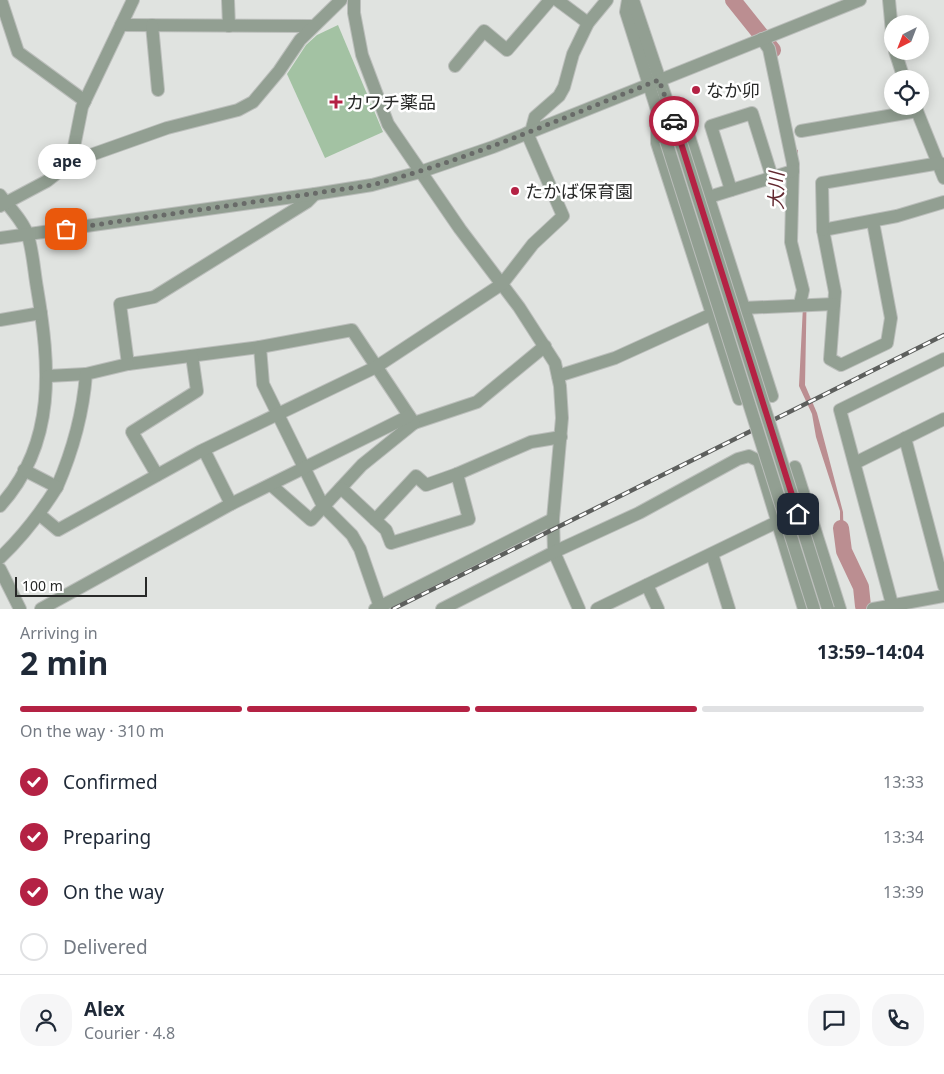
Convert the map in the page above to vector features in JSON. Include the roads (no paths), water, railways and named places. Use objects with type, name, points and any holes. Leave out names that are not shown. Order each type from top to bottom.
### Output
[{"type":"street","points":[[1,0],[18,52],[85,101]]},
{"type":"street","points":[[71,162],[85,101],[133,0]]},
{"type":"street","points":[[228,0],[229,26]]},
{"type":"street","points":[[0,506],[24,470],[40,429],[46,404],[48,376],[41,313],[28,234],[2,201],[47,181],[71,162],[167,128],[238,110],[253,102],[279,71],[312,26],[341,0]]},
{"type":"street","points":[[354,0],[354,13],[362,55],[388,124],[460,229],[502,284],[555,363],[562,418],[553,519],[554,552],[579,609]]},
{"type":"street","points":[[455,66],[484,31],[507,50],[550,0]]},
{"type":"street","points":[[558,0],[588,23]]},
{"type":"street","points":[[40,515],[58,530],[204,450],[376,367],[502,284],[533,244],[563,216],[528,132],[535,117],[559,96],[564,87],[573,54],[588,23],[607,0]]},
{"type":"street","points":[[628,0],[626,12],[654,82],[671,112],[828,609]]},
{"type":"street","points":[[633,0],[654,82],[666,141],[814,609]]},
{"type":"street","points":[[0,238],[315,194],[372,185],[420,172],[528,132],[860,0]]},
{"type":"street","points":[[889,0],[890,15]]},
{"type":"street","points":[[121,25],[312,26]]},
{"type":"street","points":[[152,25],[158,90]]},
{"type":"street","points":[[762,39],[769,49],[793,171],[791,242],[802,290],[803,304]]},
{"type":"street","points":[[671,112],[686,127],[772,396]]},
{"type":"street","points":[[731,190],[711,126],[752,113],[772,177]]},
{"type":"street","points":[[801,131],[885,115]]},
{"type":"street","points":[[919,115],[940,163],[944,178]]},
{"type":"street","points":[[661,122],[657,133],[658,143],[739,399]]},
{"type":"street","points":[[872,222],[891,318],[887,343],[841,365],[830,359],[835,292],[823,230],[822,183],[940,163]]},
{"type":"street","points":[[709,197],[793,171]]},
{"type":"street","points":[[128,364],[120,304],[154,297],[307,202],[315,194]]},
{"type":"street","points":[[823,230],[872,222],[944,202]]},
{"type":"street","points":[[743,308],[834,304]]},
{"type":"street","points":[[0,320],[41,313]]},
{"type":"street","points":[[558,376],[615,358],[712,314]]},
{"type":"street","points":[[48,376],[86,374],[128,364],[260,347],[352,330],[412,420]]},
{"type":"street","points":[[44,608],[231,504],[305,468],[412,420],[476,402],[545,346]]},
{"type":"street","points":[[260,347],[262,384],[323,506],[352,535],[360,548],[378,608],[553,519]]},
{"type":"street","points":[[157,475],[132,432],[197,391],[192,356]]},
{"type":"street","points":[[892,604],[840,410],[944,359]]},
{"type":"street","points":[[0,558],[20,539],[40,515],[57,487],[72,450],[81,418],[86,374]]},
{"type":"street","points":[[855,463],[944,419]]},
{"type":"street","points":[[271,485],[311,520],[362,465],[412,420]]},
{"type":"street","points":[[376,520],[416,476],[426,485],[457,474],[531,442],[561,437]]},
{"type":"street","points":[[905,438],[944,586]]},
{"type":"street","points":[[204,450],[231,504]]},
{"type":"street","points":[[442,609],[460,605],[554,552],[639,513],[738,459],[750,456],[758,462],[804,609]]},
{"type":"street","points":[[794,467],[840,609]]},
{"type":"street","points":[[24,470],[57,487]]},
{"type":"street","points":[[341,488],[386,530],[391,543],[469,519],[457,474]]},
{"type":"street","points":[[597,609],[777,522]]},
{"type":"street","points":[[712,554],[729,609]]},
{"type":"street","points":[[0,569],[20,609]]},
{"type":"street","points":[[647,585],[658,609]]},
{"type":"street","points":[[874,609],[892,604],[944,596]]},
{"type":"waterway","name":"大川","points":[[733,0],[773,50]]},
{"type":"waterway","name":"大川","points":[[841,528],[844,551],[861,587],[863,606]]},
{"type":"railway","points":[[393,609],[944,335]]},
{"type":"place","name":"なか卯","points":[[696,90]]},
{"type":"place","name":"カワチ薬品","points":[[336,102]]},
{"type":"place","name":"たかば保育園","points":[[515,191]]},
{"type":"place","name":"ape","points":[[66,229]]}]
